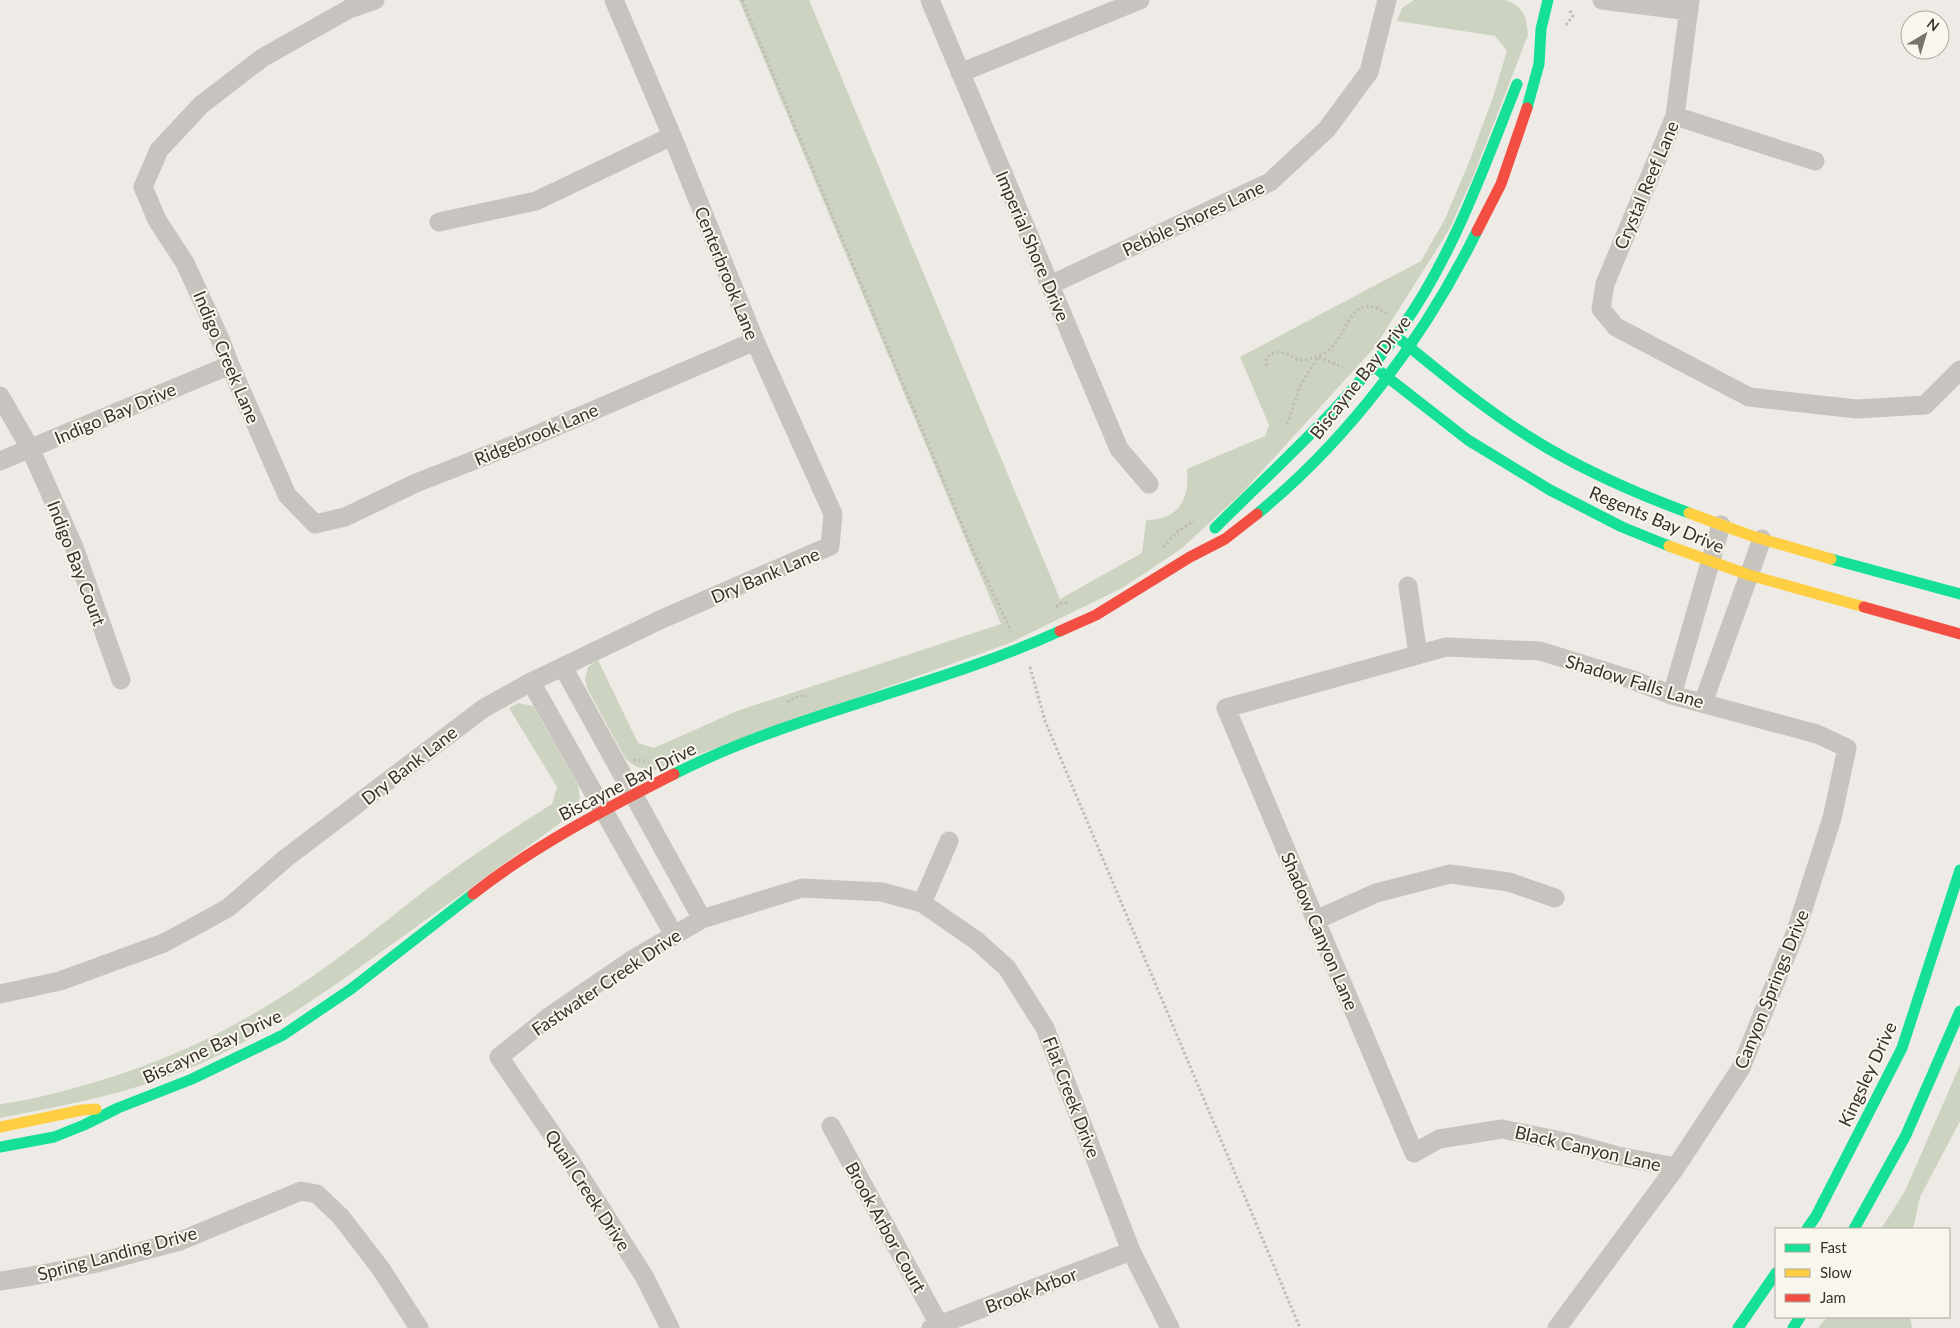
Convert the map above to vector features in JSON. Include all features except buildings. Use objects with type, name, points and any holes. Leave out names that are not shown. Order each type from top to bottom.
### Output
[{"type":"street","name":"Indigo Creek Lane","points":[[315,524],[288,495],[186,263],[157,220],[143,187],[159,150],[200,105],[262,58],[349,9],[375,0]]},
{"type":"street","name":"Centerbrook Lane","points":[[614,0],[755,340],[833,514],[830,546]]},
{"type":"street","name":"Imperial Shore Drive","points":[[930,0],[1119,449],[1149,484]]},
{"type":"street","points":[[960,73],[1140,0]]},
{"type":"street","name":"Pebble Shores Lane","points":[[1050,285],[1270,182],[1327,129],[1369,72],[1387,0]]},
{"type":"street","name":"Biscayne Bay Drive","points":[[0,1147],[54,1137],[84,1126],[118,1108],[192,1079],[283,1035],[351,989],[487,883],[603,810],[676,772],[776,730],[1021,649],[1096,615],[1190,557],[1225,539],[1259,513],[1322,454],[1410,348],[1460,266],[1501,184],[1525,114],[1539,64],[1541,29],[1548,0]]},
{"type":"street","points":[[1602,0],[1690,5]]},
{"type":"street","name":"Crystal Reef Lane","points":[[1690,5],[1675,116],[1604,284],[1601,309],[1616,327],[1749,397],[1856,409],[1925,405],[1960,370]]},
{"type":"street","name":"Biscayne Bay Drive","points":[[1527,59],[1541,29]]},
{"type":"street","name":"Biscayne Bay Drive","points":[[1190,557],[1216,527],[1318,426],[1373,366],[1395,335],[1443,258],[1485,165],[1520,76]]},
{"type":"street","points":[[1675,116],[1815,162]]},
{"type":"street","points":[[439,222],[536,201],[672,136]]},
{"type":"street","name":"Regents Bay Drive","points":[[1395,335],[1489,409],[1552,450],[1629,489],[1720,525],[1762,539],[1960,594]]},
{"type":"street","name":"Ridgebrook Lane","points":[[315,524],[345,516],[416,483],[513,445],[755,340]]},
{"type":"street","name":"Indigo Bay Drive","points":[[0,461],[230,365]]},
{"type":"street","name":"Regents Bay Drive","points":[[1373,366],[1468,440],[1550,490],[1622,527],[1710,562],[1749,575],[1960,634]]},
{"type":"street","name":"Indigo Bay Court","points":[[0,396],[30,448],[74,547],[121,680]]},
{"type":"street","points":[[1672,695],[1720,525]]},
{"type":"street","points":[[1703,703],[1762,539]]},
{"type":"street","name":"Dry Bank Lane","points":[[0,994],[60,981],[164,943],[228,908],[286,858],[484,708],[531,682],[662,618],[830,546]]},
{"type":"street","points":[[1408,586],[1418,655]]},
{"type":"street","name":"Shadow Falls Lane","points":[[1226,708],[1446,647],[1540,652],[1630,679],[1672,695],[1817,734],[1847,748]]},
{"type":"street","points":[[563,667],[702,919]]},
{"type":"street","points":[[531,682],[674,935]]},
{"type":"street","name":"Shadow Canyon Lane","points":[[1226,708],[1414,1153]]},
{"type":"street","name":"Canyon Springs Drive","points":[[1557,1328],[1676,1167],[1741,1068],[1796,932],[1832,818],[1847,748]]},
{"type":"street","points":[[922,903],[949,841]]},
{"type":"street","name":"Kingsley Drive","points":[[1808,1228],[1816,1216],[1902,1048],[1960,870]]},
{"type":"street","points":[[1316,920],[1376,893],[1450,874],[1509,882],[1555,898]]},
{"type":"street","name":"Fastwater Creek Drive","points":[[499,1057],[574,1000],[630,961],[702,919],[802,888],[882,892],[922,903]]},
{"type":"street","name":"Flat Creek Drive","points":[[922,903],[976,941],[1007,968],[1045,1028],[1132,1252],[1170,1328]]},
{"type":"street","points":[[1855,1228],[1906,1135],[1960,1011]]},
{"type":"street","name":"Quail Creek Drive","points":[[499,1057],[572,1163],[644,1276],[670,1328]]},
{"type":"street","name":"Biscayne Bay Drive","points":[[0,1127],[82,1110],[118,1108]]},
{"type":"street","name":"Brook Arbor Court","points":[[831,1126],[937,1327]]},
{"type":"street","name":"Black Canyon Lane","points":[[1414,1153],[1440,1139],[1502,1129],[1571,1143],[1618,1156],[1676,1167]]},
{"type":"street","name":"Spring Landing Drive","points":[[0,1281],[97,1262],[180,1241],[301,1191],[317,1194],[341,1217],[375,1262],[419,1328]]},
{"type":"street","name":"Brook Arbor","points":[[937,1327],[1132,1252]]},
{"type":"street","points":[[1738,1328],[1775,1274]]},
{"type":"path","points":[[1285,430],[1298,391],[1318,357]]},
{"type":"path","points":[[1157,552],[1178,531],[1195,520]]},
{"type":"path","points":[[1054,608],[1061,603],[1076,602]]},
{"type":"path","points":[[1002,634],[1017,629]]},
{"type":"path","points":[[782,705],[799,696],[815,696]]},
{"type":"path","points":[[624,777],[636,759],[649,762],[657,760]]},
{"type":"green space","points":[[739,0],[809,0],[1060,599],[1142,553],[1146,520],[1167,516],[1180,506],[1186,490],[1187,469],[1265,436],[1269,425],[1240,357],[1421,261],[1445,219],[1471,157],[1493,97],[1507,51],[1495,36],[1397,21],[1402,8],[1414,0],[1506,0],[1517,6],[1523,13],[1528,35],[1473,177],[1449,230],[1375,347],[1242,493],[1181,549],[1124,587],[1010,643],[655,770],[645,769],[637,767],[624,756],[587,688],[585,679],[588,667],[598,660],[638,743],[654,748],[737,711],[1001,624]]},
{"type":"green space","points":[[519,703],[533,706],[578,785],[579,802],[570,816],[325,992],[252,1038],[176,1074],[127,1090],[76,1103],[0,1118],[0,1104],[49,1095],[128,1072],[197,1044],[242,1020],[310,978],[453,870],[552,804],[557,787],[509,708]]},
{"type":"green space","points":[[1960,1065],[1960,1121],[1920,1197],[1913,1228],[1882,1228],[1905,1191]]},
{"type":"green space","points":[[1826,1318],[1910,1318],[1912,1328],[1818,1328]]},
{"type":"traffic: fast","points":[[1527,108],[1539,64],[1541,29],[1548,0]]},
{"type":"traffic: fast","points":[[1215,528],[1314,431],[1360,380],[1403,326],[1438,269],[1453,239],[1480,178],[1517,84]]},
{"type":"traffic: fast","points":[[1257,514],[1323,453],[1382,384],[1409,348],[1433,310],[1477,231]]},
{"type":"traffic: fast","points":[[1397,337],[1479,402],[1550,449],[1608,480],[1689,513]]},
{"type":"traffic: fast","points":[[1373,366],[1468,440],[1550,490],[1622,527],[1669,546]]},
{"type":"traffic: fast","points":[[1831,559],[1960,594]]},
{"type":"traffic: fast","points":[[674,774],[721,752],[769,734],[964,669],[1060,631]]},
{"type":"traffic: fast","points":[[1808,1228],[1816,1216],[1902,1048],[1960,870]]},
{"type":"traffic: fast","points":[[0,1147],[54,1137],[118,1108],[192,1079],[283,1035],[351,989],[473,894]]},
{"type":"traffic: fast","points":[[1855,1228],[1906,1135],[1960,1011]]},
{"type":"traffic: fast","points":[[1738,1328],[1775,1274]]},
{"type":"traffic: fast","points":[[1793,1328],[1799,1318]]},
{"type":"traffic: slow","points":[[1689,513],[1752,536],[1831,559]]},
{"type":"traffic: slow","points":[[1669,546],[1749,575],[1864,607]]},
{"type":"traffic: slow","points":[[0,1127],[82,1110],[96,1109]]},
{"type":"traffic: jam","points":[[1477,231],[1501,184],[1527,108]]},
{"type":"traffic: jam","points":[[1060,631],[1096,615],[1190,557],[1225,539],[1257,514]]},
{"type":"traffic: jam","points":[[1864,607],[1960,634]]},
{"type":"traffic: jam","points":[[473,894],[496,876],[545,844],[674,774]]}]
